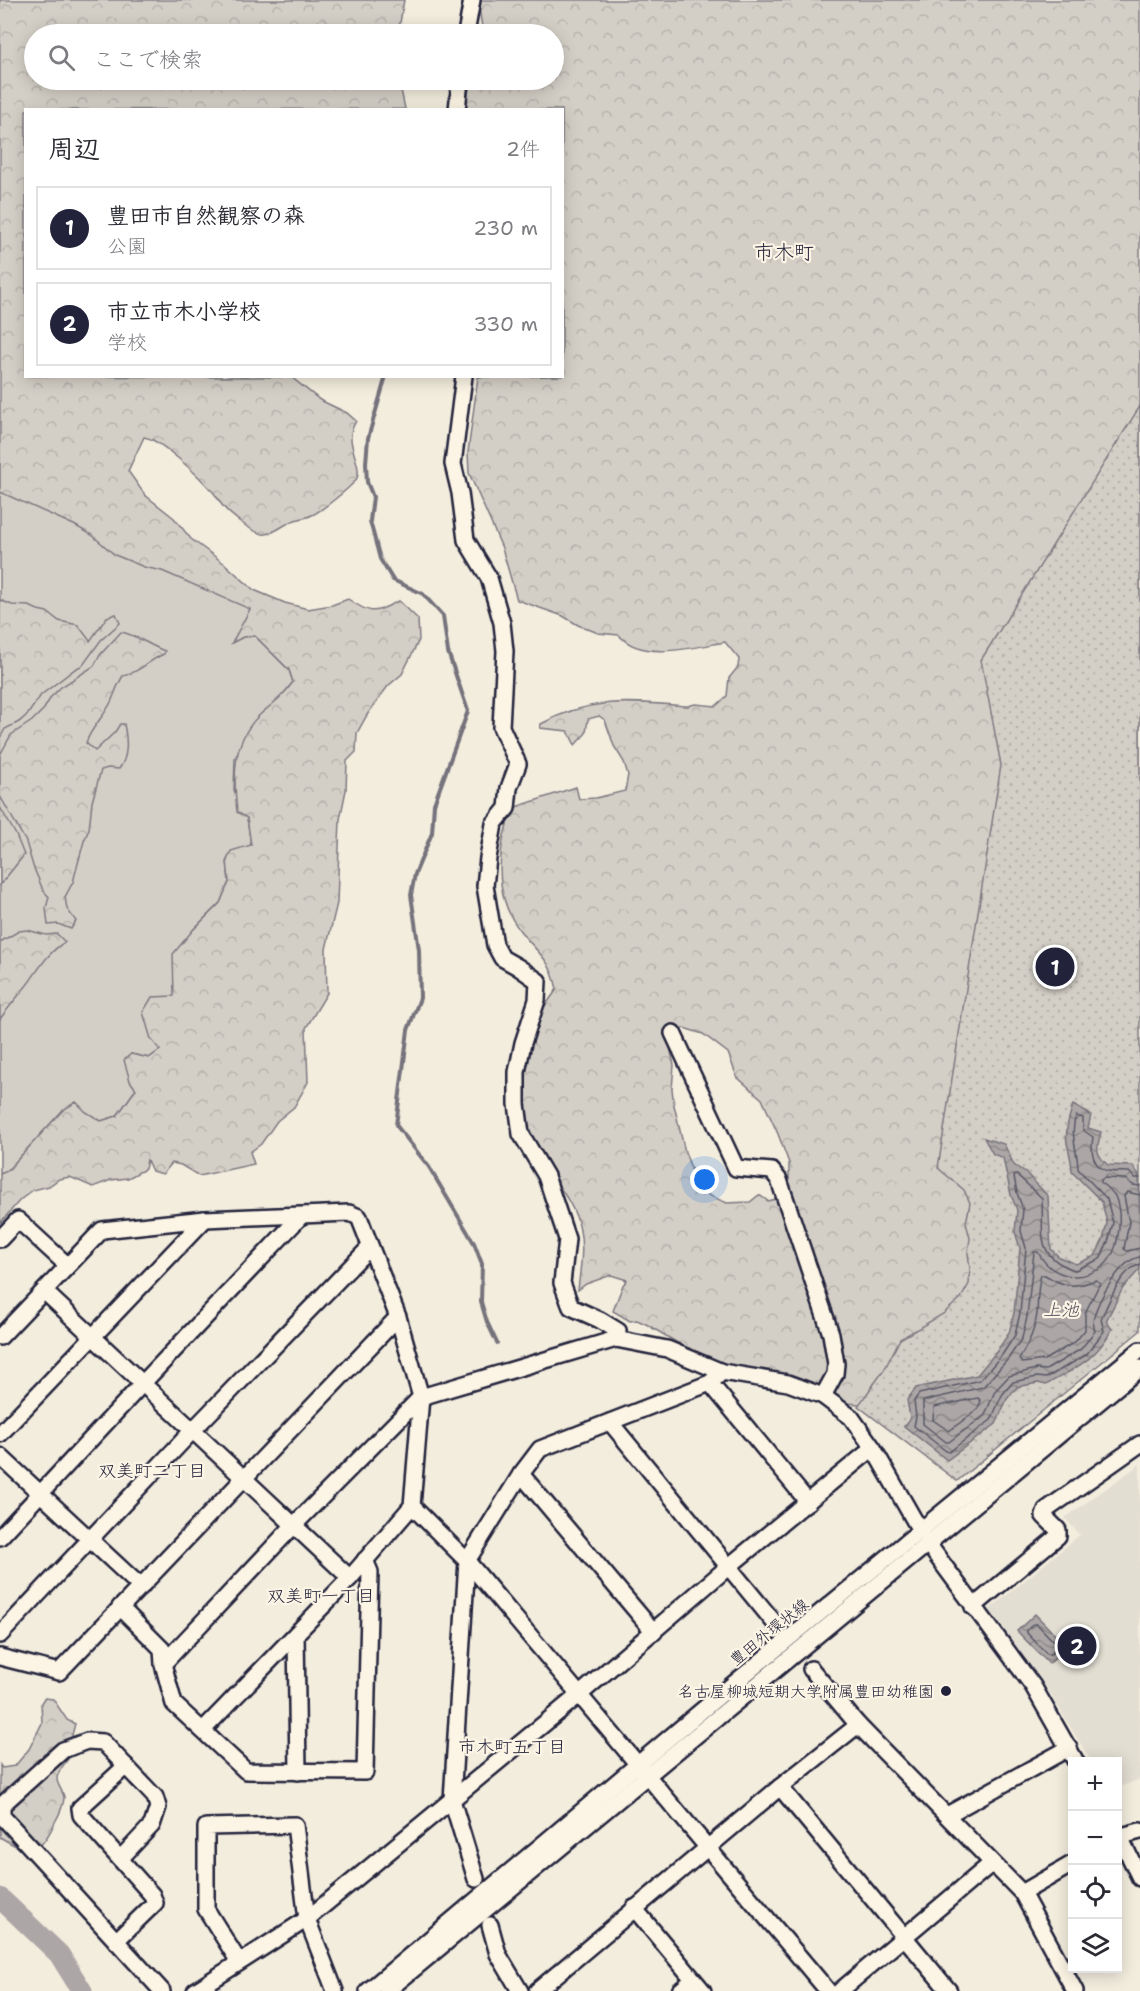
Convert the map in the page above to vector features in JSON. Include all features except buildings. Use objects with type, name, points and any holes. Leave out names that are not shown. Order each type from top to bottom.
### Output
[{"type":"street","points":[[468,24],[472,0]]},
{"type":"street","points":[[457,108],[459,90]]},
{"type":"street","points":[[464,378],[453,464],[460,493],[466,540],[489,578],[502,623],[505,651],[501,727],[518,764],[509,789],[507,808],[494,824],[485,886],[495,945],[502,958],[538,981],[537,1000],[523,1043],[517,1072],[516,1104],[521,1134],[546,1176],[567,1239],[562,1283],[571,1307],[618,1331],[616,1339]]},
{"type":"street","points":[[673,1033],[736,1168],[772,1172],[779,1180],[831,1334],[836,1374],[823,1396]]},
{"type":"street","points":[[0,1337],[102,1230],[205,1219],[348,1213],[358,1217],[398,1317],[422,1398],[412,1506],[350,1578],[203,1730]]},
{"type":"street","points":[[0,1537],[301,1216]]},
{"type":"street","points":[[3,1426],[205,1219]]},
{"type":"street","points":[[0,1239],[18,1220],[67,1265]]},
{"type":"street","points":[[0,1635],[193,1430],[370,1247]]},
{"type":"street","points":[[44,1291],[350,1578]]},
{"type":"street","points":[[0,1657],[59,1672],[398,1317]]},
{"type":"street","points":[[163,1664],[294,1525],[422,1398],[616,1339],[667,1349],[722,1372],[788,1383],[823,1396],[851,1417],[873,1448],[924,1538],[1033,1686],[1073,1755],[947,1815]]},
{"type":"street","name":"豊田外環状線","points":[[924,1538],[1140,1350]]},
{"type":"street","name":"豊田外環状線","points":[[368,1991],[642,1771],[924,1538],[1140,1368]]},
{"type":"street","points":[[476,1879],[452,1800],[467,1561],[521,1474],[540,1449],[710,1383],[722,1372]]},
{"type":"street","points":[[710,1383],[808,1502]]},
{"type":"street","points":[[610,1422],[778,1627]]},
{"type":"street","points":[[973,1606],[1058,1536],[1058,1530],[1044,1516],[1046,1510],[1140,1444]]},
{"type":"street","points":[[195,1991],[307,1919],[579,1695],[728,1567],[873,1448]]},
{"type":"street","points":[[0,1456],[141,1587]]},
{"type":"street","points":[[521,1474],[654,1632]]},
{"type":"street","points":[[412,1506],[467,1561],[706,1849],[828,1991]]},
{"type":"street","points":[[120,1607],[162,1648],[163,1664],[174,1704],[246,1771],[364,1773],[370,1572],[365,1560]]},
{"type":"street","points":[[296,1634],[298,1772]]},
{"type":"street","points":[[811,1669],[858,1725],[1022,1893],[1075,1991]]},
{"type":"street","points":[[537,1991],[780,1787],[858,1725]]},
{"type":"street","points":[[120,1859],[152,1825],[158,1807],[155,1797],[103,1742],[87,1741],[63,1750],[2,1805],[2,1816],[162,1991]]},
{"type":"street","points":[[116,1941],[155,1903],[152,1895],[81,1815],[80,1808],[126,1766]]},
{"type":"street","name":"豊田外環状線","points":[[387,1991],[642,1771]]},
{"type":"street","points":[[780,1787],[949,1991]]},
{"type":"street","points":[[238,1962],[206,1909],[206,1827],[295,1825],[307,1919],[335,1991]]},
{"type":"street","points":[[1122,1835],[1140,1831]]},
{"type":"street","points":[[1122,1844],[1140,1878]]},
{"type":"street","points":[[840,1991],[992,1863]]},
{"type":"street","points":[[1022,1893],[1070,1865]]},
{"type":"street","points":[[634,1908],[698,1985],[680,1991]]},
{"type":"street","points":[[490,1925],[498,1954],[520,1991]]},
{"type":"shaded area","points":[[1140,1464],[1140,1779],[1122,1786],[1122,1757],[1089,1757],[1042,1680],[986,1612],[1080,1535],[1065,1518]]},
{"type":"green space","points":[[0,0],[404,0],[400,24],[24,24],[24,90],[401,90],[405,108],[24,108],[24,378],[292,378],[320,400],[347,413],[356,421],[351,439],[358,468],[357,478],[344,492],[316,513],[290,522],[270,533],[261,534],[236,518],[189,468],[151,439],[144,437],[128,471],[145,495],[174,518],[191,539],[225,564],[254,590],[285,603],[308,609],[332,605],[348,599],[373,611],[399,601],[418,619],[419,640],[402,674],[388,686],[367,715],[357,733],[356,752],[347,761],[346,790],[340,819],[337,903],[326,949],[327,993],[306,1028],[308,1082],[294,1107],[277,1121],[261,1144],[250,1152],[254,1164],[199,1176],[181,1165],[172,1163],[163,1174],[152,1171],[147,1160],[145,1169],[128,1178],[111,1180],[93,1187],[70,1177],[59,1179],[49,1186],[33,1190],[20,1200],[0,1223],[0,1174],[7,1171],[63,1110],[76,1102],[86,1112],[101,1121],[117,1116],[136,1089],[130,1081],[124,1060],[131,1054],[149,1058],[160,1050],[151,1039],[143,1012],[152,997],[174,996],[173,954],[220,903],[229,882],[227,860],[231,851],[251,845],[247,818],[237,812],[235,771],[240,745],[253,722],[283,695],[293,682],[289,670],[255,636],[243,637],[232,643],[250,609],[162,571],[144,567],[115,555],[92,535],[74,525],[0,492]]},
{"type":"green space","points":[[478,0],[1140,0],[1140,832],[1005,1228],[891,1414],[859,1404],[846,1403],[832,1392],[838,1377],[786,1185],[789,1181],[789,1163],[762,1099],[737,1077],[728,1053],[703,1034],[684,1028],[666,1030],[674,1065],[672,1089],[674,1105],[685,1152],[695,1179],[708,1195],[727,1203],[750,1202],[759,1195],[768,1201],[780,1198],[834,1363],[822,1389],[793,1376],[723,1367],[706,1360],[646,1324],[637,1320],[630,1321],[613,1311],[627,1280],[611,1275],[586,1284],[578,1290],[582,1245],[577,1220],[568,1200],[538,1155],[533,1143],[525,1092],[528,1040],[533,1024],[557,989],[546,962],[518,928],[504,900],[500,869],[504,838],[513,808],[576,787],[579,799],[596,798],[625,791],[628,775],[605,720],[599,716],[588,719],[586,733],[575,745],[568,731],[540,728],[541,724],[578,709],[613,703],[716,706],[727,696],[729,678],[738,667],[739,659],[725,642],[684,649],[641,648],[629,643],[619,635],[598,633],[563,616],[517,600],[502,548],[469,473],[468,452],[478,378],[564,378],[564,108],[464,108],[469,90],[564,90],[564,24],[482,24]]},
{"type":"green space","points":[[1140,406],[1140,1331],[957,1481],[858,1406],[884,1370],[900,1339],[943,1314],[961,1298],[969,1284],[970,1238],[966,1223],[970,1203],[964,1190],[938,1168],[1001,765],[981,660]]},
{"type":"green space","points":[[0,457],[251,609],[233,642],[243,637],[255,636],[289,670],[293,682],[277,702],[262,713],[235,758],[234,790],[247,818],[251,845],[227,860],[229,882],[220,903],[193,930],[160,1050],[149,1058],[131,1054],[130,1081],[136,1089],[117,1116],[101,1121],[86,1112],[63,1110],[7,1171],[0,1174]]},
{"type":"green space","points":[[0,600],[12,605],[29,606],[47,612],[59,621],[78,625],[90,641],[107,617],[116,614],[120,623],[101,640],[83,665],[41,695],[28,714],[5,729],[0,738]]},
{"type":"green space","points":[[121,632],[165,651],[164,654],[139,669],[123,676],[111,702],[88,737],[86,743],[95,751],[120,724],[124,724],[126,753],[119,769],[101,770],[92,802],[89,829],[73,882],[65,897],[67,909],[76,921],[71,929],[58,924],[48,925],[46,908],[49,897],[43,890],[26,842],[0,796],[0,755],[11,735],[32,721],[61,687],[94,666],[100,655]]},
{"type":"green space","points":[[0,807],[24,855],[0,885]]},
{"type":"green space","points":[[27,930],[46,935],[57,934],[65,942],[48,956],[0,1019],[0,942],[19,931]]},
{"type":"green space","points":[[44,1698],[53,1699],[67,1720],[75,1724],[72,1735],[74,1751],[58,1776],[57,1781],[64,1797],[57,1818],[49,1834],[38,1847],[26,1849],[0,1837],[0,1765],[2,1768],[15,1766],[29,1749],[42,1723],[41,1703]]},
{"type":"water","name":"上池","points":[[1073,1105],[1091,1115],[1088,1128],[1101,1132],[1098,1142],[1100,1157],[1108,1165],[1133,1166],[1139,1175],[1140,1269],[1123,1288],[1106,1321],[1112,1329],[1092,1356],[1046,1385],[1038,1383],[1017,1387],[1007,1399],[996,1424],[947,1460],[904,1426],[910,1417],[907,1400],[916,1388],[977,1375],[1009,1333],[1014,1313],[1020,1248],[1015,1232],[1017,1210],[1011,1195],[1003,1158],[993,1154],[984,1138],[1004,1144],[1014,1165],[1026,1173],[1048,1196],[1051,1249],[1059,1257],[1076,1264],[1095,1256],[1103,1240],[1107,1223],[1102,1202],[1072,1172],[1067,1133]]},
{"type":"water","points":[[1035,1614],[1067,1647],[1049,1664],[1017,1631]]},
{"type":"waterway","points":[[385,378],[368,438],[367,482],[373,497],[370,521],[380,559],[393,580],[423,594],[443,616],[448,652],[468,711],[434,804],[432,833],[415,874],[411,895],[419,950],[420,998],[408,1030],[396,1125],[429,1167],[474,1243],[482,1264],[481,1302],[497,1343]]},
{"type":"waterway","points":[[0,1898],[59,1954],[82,1991]]},
{"type":"place","name":"豊田市自然観察の森","points":[[1055,967]]},
{"type":"place","name":"市立市木小学校","points":[[1077,1646]]},
{"type":"place","name":"名古屋柳城短期大学附属豊田幼稚園","points":[[946,1691]]},
{"type":"district","name":"市木町","points":[[784,252]]},
{"type":"district","name":"双美町二丁目","points":[[152,1471]]},
{"type":"district","name":"双美町一丁目","points":[[321,1596]]},
{"type":"district","name":"市木町五丁目","points":[[512,1747]]}]
